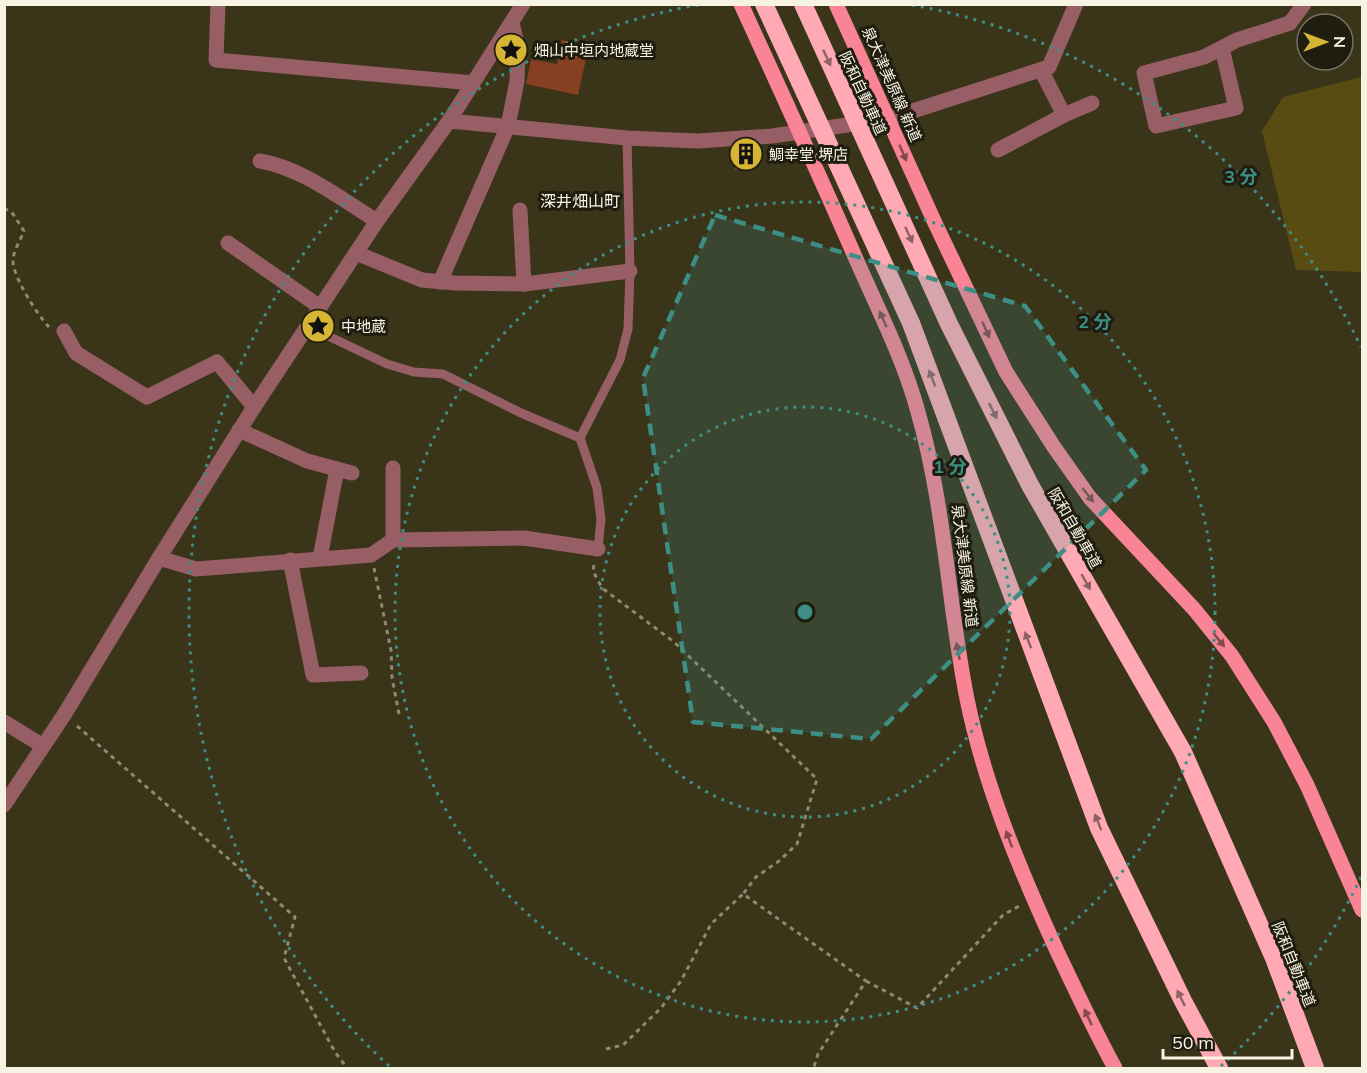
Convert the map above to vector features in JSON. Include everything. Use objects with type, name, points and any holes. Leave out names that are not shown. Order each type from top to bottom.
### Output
[{"type":"highway","points":[[764,4],[910,323],[1100,828],[1183,1001],[1219,1068]]},
{"type":"highway","name":"阪和自動車道","points":[[803,4],[950,324],[1030,485],[1183,752],[1274,958],[1315,1068]]},
{"type":"main road","name":"泉大津美原線 新道","points":[[741,4],[895,347],[918,410],[935,478],[956,640],[968,703],[988,781],[1033,899],[1095,1032],[1115,1068]]},
{"type":"main road","name":"泉大津美原線 新道","points":[[836,4],[1006,372],[1090,498],[1194,609],[1232,656],[1280,732],[1307,785],[1362,910]]},
{"type":"street","points":[[218,4],[216,60],[473,83]]},
{"type":"street","points":[[4,805],[64,714],[239,430],[377,221],[449,121],[523,4]]},
{"type":"street","points":[[449,121],[627,138],[698,141],[800,133],[888,119],[1048,68],[1076,4]]},
{"type":"street","points":[[1222,48],[1236,108],[1156,126],[1144,73],[1204,57],[1237,40],[1290,22],[1304,4]]},
{"type":"street","points":[[440,282],[507,126],[517,81],[518,49],[512,22]]},
{"type":"street","points":[[1041,70],[1064,115]]},
{"type":"street","points":[[998,150],[1092,103]]},
{"type":"street","points":[[260,161],[293,171],[377,221]]},
{"type":"street","points":[[520,210],[524,284]]},
{"type":"street","points":[[228,243],[320,307]]},
{"type":"street","points":[[356,253],[422,280],[440,282],[524,284],[630,271]]},
{"type":"street","points":[[57,329],[76,353],[147,397],[217,362],[254,407]]},
{"type":"street","points":[[239,430],[307,461],[344,471],[320,558]]},
{"type":"street","points":[[393,468],[393,540]]},
{"type":"street","points":[[159,558],[196,569],[372,555],[393,540],[524,538],[598,549]]},
{"type":"street","points":[[290,560],[314,675],[361,673]]},
{"type":"street","points":[[4,722],[43,746]]},
{"type":"lane","points":[[579,438],[620,360],[628,329],[630,271],[627,138]]},
{"type":"lane","points":[[307,326],[387,364],[414,372],[444,374],[521,413],[579,438],[597,488],[601,519],[598,549]]},
{"type":"path","points":[[4,208],[13,214],[24,231],[13,259],[19,282],[44,321],[57,329]]},
{"type":"path","points":[[598,549],[593,571],[602,588],[674,642],[817,779],[797,844],[779,861],[756,877],[743,894],[711,924],[681,981],[661,1008],[623,1045],[606,1049]]},
{"type":"path","points":[[372,555],[391,650],[392,678],[399,714]]},
{"type":"path","points":[[64,714],[295,917],[284,958],[335,1052],[347,1068]]},
{"type":"path","points":[[743,894],[866,981],[917,1008],[1003,915],[1033,899]]},
{"type":"path","points":[[815,1068],[818,1054],[866,981]]},
{"type":"highlighted area","points":[[715,215],[1025,306],[1146,470],[871,739],[693,722],[643,378]]},
{"type":"shaded area","points":[[1362,77],[1362,272],[1296,270],[1262,131],[1283,97]]},
{"type":"building","points":[[562,40],[581,44],[578,57],[586,59],[578,95],[526,84],[531,59],[557,64]]},
{"type":"building","name":"鯛幸堂 堺店","points":[[757,147],[758,164],[735,170],[734,148]]},
{"type":"place","name":"畑山中垣内地蔵堂","points":[[511,50]]},
{"type":"place","name":"鯛幸堂 堺店","points":[[746,154]]},
{"type":"place","name":"中地蔵","points":[[318,326]]},
{"type":"district","name":"深井畑山町","points":[[580,201]]}]
